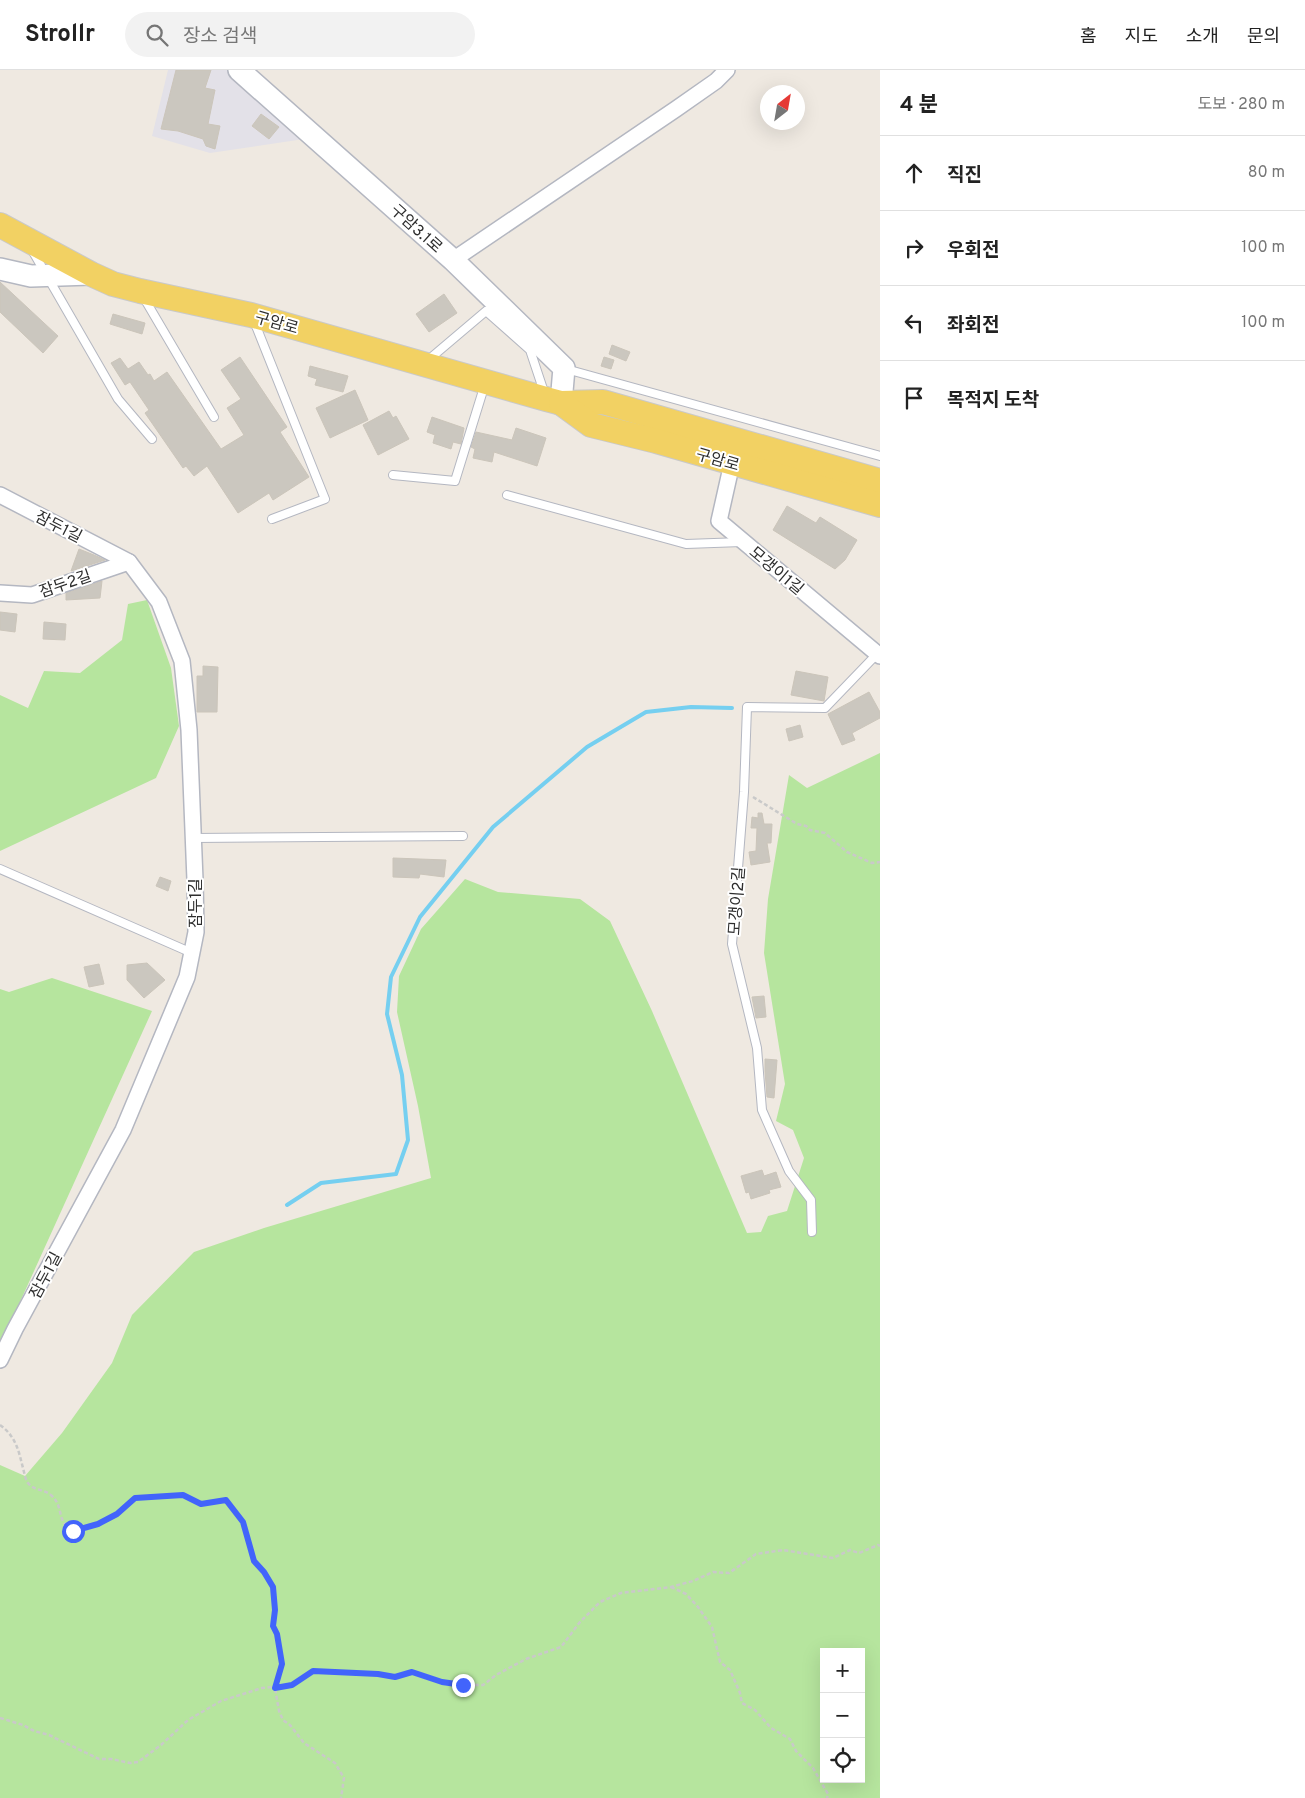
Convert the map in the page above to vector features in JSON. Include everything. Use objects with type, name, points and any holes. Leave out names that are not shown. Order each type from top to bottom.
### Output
[{"type":"main road","name":"구암로","points":[[0,225],[91,274],[113,284],[140,292],[251,315],[554,401],[603,402],[880,481]]},
{"type":"main road","name":"구암로","points":[[554,401],[591,425],[880,506]]},
{"type":"street","name":"구암3.1로","points":[[239,70],[453,260],[564,368]]},
{"type":"street","points":[[453,260],[676,110],[716,81],[727,70]]},
{"type":"street","points":[[0,268],[31,276],[91,274]]},
{"type":"street","points":[[554,401],[564,368]]},
{"type":"street","name":"모갱이1길","points":[[732,463],[719,520],[878,655]]},
{"type":"street","name":"잠두1길","points":[[0,495],[129,562],[158,602],[182,661],[189,730],[196,932],[187,977],[123,1130],[0,1360]]},
{"type":"street","name":"잠두2길","points":[[0,593],[32,595],[129,562]]},
{"type":"lane","points":[[26,240],[118,399],[152,439]]},
{"type":"lane","points":[[140,292],[214,417]]},
{"type":"lane","points":[[422,365],[486,311],[530,350],[554,401]]},
{"type":"lane","points":[[251,315],[325,499],[272,519]]},
{"type":"lane","points":[[564,368],[880,456]]},
{"type":"lane","points":[[393,475],[455,480],[485,382]]},
{"type":"lane","points":[[507,495],[686,544],[744,542]]},
{"type":"lane","name":"모갱이2길","points":[[812,1232],[811,1200],[789,1171],[762,1110],[757,1048],[732,944],[744,792],[747,707],[825,708],[878,655]]},
{"type":"lane","points":[[194,838],[463,836]]},
{"type":"lane","points":[[0,869],[192,953]]},
{"type":"path","points":[[744,792],[797,824],[806,826],[810,830],[825,833],[847,852],[872,863],[880,862]]},
{"type":"path","points":[[0,1425],[8,1430],[14,1438],[28,1483],[35,1489],[43,1490],[52,1495],[59,1505],[62,1520],[67,1528],[73,1531],[98,1524],[117,1514],[135,1498],[183,1495],[201,1504],[226,1500],[243,1522],[254,1561],[264,1572],[273,1587],[275,1610],[273,1626],[277,1634],[282,1664],[275,1688],[279,1711],[283,1720],[304,1743],[335,1763],[344,1778],[341,1798]]},
{"type":"path","points":[[0,1718],[49,1735],[99,1759],[111,1759],[130,1763],[138,1762],[161,1745],[188,1720],[222,1701],[262,1688],[292,1685],[313,1671],[378,1674],[395,1677],[412,1672],[442,1682],[483,1685],[496,1674],[526,1659],[561,1647],[580,1622],[600,1602],[621,1593],[672,1587],[693,1581],[713,1572],[729,1573],[756,1554],[783,1550],[834,1558],[850,1550],[859,1552],[878,1545],[880,1546]]},
{"type":"path","points":[[672,1587],[686,1594],[712,1627],[720,1662],[730,1670],[740,1693],[742,1703],[755,1710],[771,1728],[790,1739],[796,1751],[813,1768],[828,1794],[827,1798]]},
{"type":"shaded area","points":[[168,70],[229,70],[304,139],[210,153],[152,136]]},
{"type":"green space","points":[[147,600],[171,668],[179,726],[156,778],[0,851],[0,695],[28,708],[44,671],[80,673],[122,640],[128,604]]},
{"type":"green space","points":[[880,753],[880,1798],[0,1798],[0,1465],[25,1476],[62,1433],[112,1363],[132,1315],[194,1252],[264,1228],[431,1178],[418,1106],[397,1012],[399,976],[421,929],[465,879],[498,892],[580,899],[610,921],[652,1011],[747,1233],[761,1232],[768,1216],[787,1211],[804,1158],[793,1130],[776,1121],[785,1084],[764,953],[768,899],[789,775],[807,788]]},
{"type":"green space","points":[[52,978],[152,1011],[0,1346],[0,989],[9,992]]},
{"type":"building","points":[[176,70],[211,70],[205,88],[215,90],[208,124],[220,126],[215,149],[206,146],[203,139],[178,131],[161,129]]},
{"type":"building","points":[[261,114],[279,127],[269,139],[252,126]]},
{"type":"building","points":[[0,282],[58,336],[43,353],[0,312]]},
{"type":"building","points":[[444,294],[457,313],[429,332],[416,314]]},
{"type":"building","points":[[113,314],[145,323],[142,334],[110,324]]},
{"type":"building","points":[[612,345],[630,352],[626,361],[609,354]]},
{"type":"building","points":[[240,357],[287,427],[280,432],[309,477],[273,500],[269,493],[238,513],[207,466],[194,476],[186,466],[183,468],[145,413],[149,410],[130,382],[125,385],[111,363],[120,358],[128,369],[139,362],[154,381],[167,372],[221,449],[244,435],[227,408],[241,399],[221,370]]},
{"type":"building","points":[[604,357],[614,360],[611,369],[601,366]]},
{"type":"building","points":[[310,366],[348,376],[343,392],[315,385],[317,379],[308,376]]},
{"type":"building","points":[[355,390],[368,420],[330,438],[316,408]]},
{"type":"building","points":[[389,411],[393,418],[396,416],[409,439],[378,455],[363,425]]},
{"type":"building","points":[[432,417],[464,428],[461,444],[453,442],[451,449],[433,443],[435,435],[427,432]]},
{"type":"building","points":[[516,428],[546,438],[537,466],[494,452],[492,462],[473,458],[475,449],[471,447],[476,432],[512,440]]},
{"type":"building","points":[[787,506],[816,523],[820,517],[857,540],[845,560],[835,569],[773,530]]},
{"type":"building","points":[[79,549],[94,555],[105,560],[71,571]]},
{"type":"building","points":[[102,581],[100,598],[66,600],[66,593]]},
{"type":"building","points":[[0,612],[17,614],[15,632],[0,630]]},
{"type":"building","points":[[44,622],[66,624],[65,640],[43,639]]},
{"type":"building","points":[[203,666],[218,667],[217,712],[197,712],[197,676],[203,676]]},
{"type":"building","points":[[796,671],[828,677],[824,701],[791,695]]},
{"type":"building","points":[[869,692],[880,712],[880,718],[852,733],[855,740],[842,745],[828,714]]},
{"type":"building","points":[[800,725],[803,737],[789,741],[786,729]]},
{"type":"building","points":[[758,813],[762,813],[764,824],[772,824],[771,843],[767,843],[770,862],[751,865],[749,852],[756,851],[757,828],[751,828],[752,817],[758,818]]},
{"type":"building","points":[[393,858],[446,860],[444,877],[420,874],[419,878],[393,877]]},
{"type":"building","points":[[160,877],[171,881],[168,891],[156,886]]},
{"type":"building","points":[[147,963],[165,980],[144,998],[127,980],[127,965]]},
{"type":"building","points":[[99,964],[104,984],[89,987],[84,967]]},
{"type":"building","points":[[764,996],[766,1017],[756,1018],[752,997]]},
{"type":"building","points":[[765,1059],[777,1060],[774,1098],[767,1097]]},
{"type":"building","points":[[762,1170],[764,1176],[776,1172],[781,1187],[769,1190],[770,1193],[751,1199],[749,1192],[746,1193],[741,1176]]},
{"type":"waterway","points":[[287,1205],[321,1183],[396,1174],[408,1140],[402,1075],[387,1014],[391,977],[420,917],[493,827],[587,747],[646,712],[691,707],[732,708]]},
{"type":"route","points":[[73,1531],[98,1524],[117,1514],[135,1498],[183,1495],[201,1504],[226,1500],[243,1522],[254,1561],[264,1572],[273,1587],[275,1610],[273,1626],[277,1634],[282,1664],[275,1688],[292,1685],[313,1671],[378,1674],[395,1677],[412,1672],[442,1682],[463,1685]]}]
